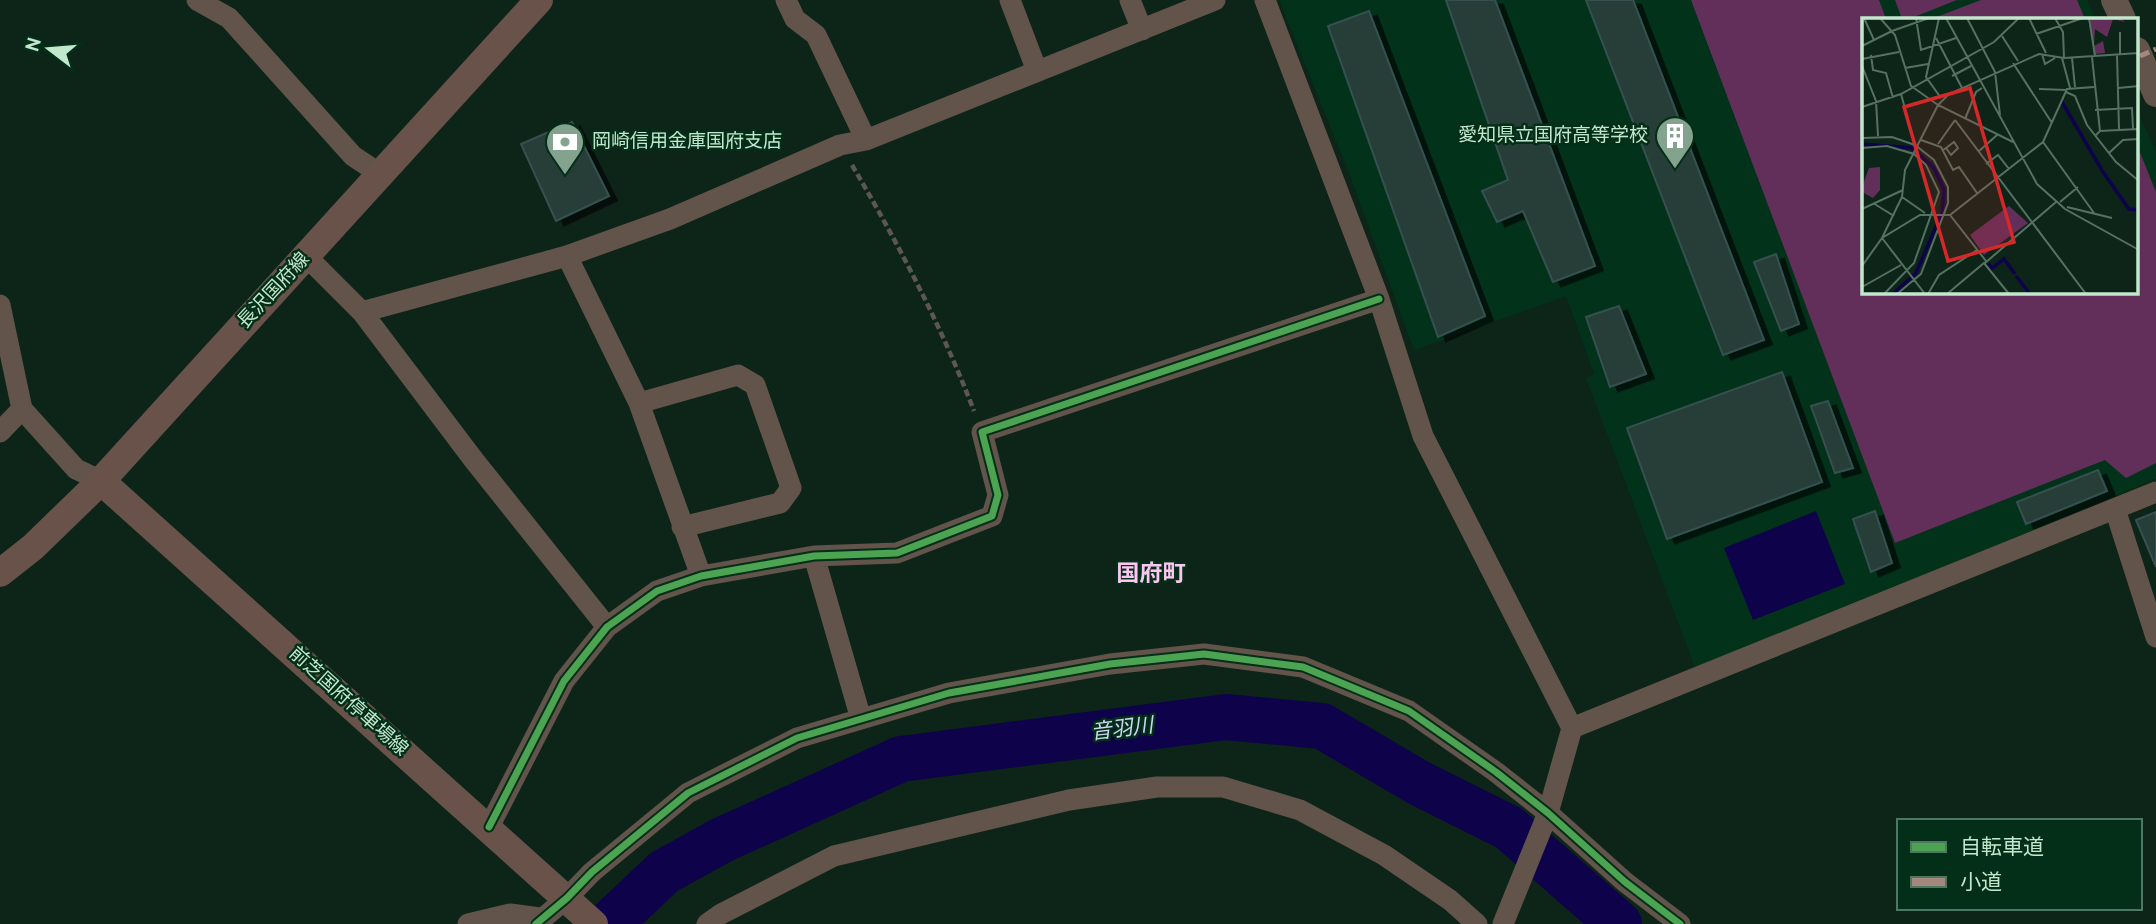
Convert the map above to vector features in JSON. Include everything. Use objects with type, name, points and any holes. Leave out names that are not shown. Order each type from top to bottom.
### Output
[{"type":"main road","name":"長沢国府線","points":[[0,573],[33,547],[101,481],[539,0]]},
{"type":"main road","name":"前芝国府停車場線","points":[[101,481],[594,924]]},
{"type":"street","points":[[197,0],[229,18],[353,156],[380,174]]},
{"type":"street","points":[[786,0],[794,19],[816,35],[866,140]]},
{"type":"street","points":[[1010,0],[1037,71]]},
{"type":"street","points":[[1130,0],[1142,30]]},
{"type":"street","points":[[362,312],[567,256],[670,219],[840,145],[866,140],[1215,0]]},
{"type":"street","points":[[1265,0],[1379,299],[1423,436],[1572,728],[1545,820],[1503,924]]},
{"type":"street","points":[[2114,0],[2123,18]]},
{"type":"street","points":[[2138,52],[2156,94]]},
{"type":"street","points":[[306,256],[362,312],[607,627]]},
{"type":"street","points":[[567,256],[639,403],[701,576]]},
{"type":"street","points":[[489,827],[564,681],[607,627],[657,591],[701,576],[814,556],[897,553],[992,516],[998,495],[982,432],[1379,299]]},
{"type":"street","points":[[0,305],[22,409],[76,469],[101,481]]},
{"type":"street","points":[[639,403],[738,375],[755,385],[790,488],[779,503],[682,527]]},
{"type":"street","points":[[0,432],[22,409]]},
{"type":"street","points":[[1572,728],[2156,492]]},
{"type":"street","points":[[2115,509],[2156,637]]},
{"type":"street","points":[[814,556],[861,719]]},
{"type":"street","points":[[468,924],[510,914],[538,921],[568,898],[592,872],[688,793],[797,738],[949,693],[1110,664],[1203,654],[1303,667],[1409,711],[1496,772],[1545,820],[1680,924]]},
{"type":"street","points":[[707,924],[721,914],[834,856],[1069,800],[1157,787],[1223,787],[1300,810],[1384,855],[1450,900],[1477,924]]},
{"type":"path","points":[[840,145],[894,236],[951,353],[982,432]]},
{"type":"shaded area","points":[[1279,0],[2087,0],[2096,18],[1862,18],[1862,294],[2138,294],[2138,112],[2156,152],[2156,479],[1696,670],[1586,378],[1594,374],[1566,296],[1414,350],[1349,173]]},
{"type":"shaded area","points":[[1691,0],[1879,0],[1886,18],[1862,18],[1862,294],[2138,294],[2138,147],[2156,192],[2156,463],[2126,478],[2105,460],[1895,543]]},
{"type":"shaded area","points":[[1895,0],[1957,0],[1912,18],[1902,18]]},
{"type":"shaded area","points":[[1981,0],[2077,0],[2085,18],[1934,18]]},
{"type":"shaded area","points":[[1816,511],[1845,584],[1753,620],[1724,548]]},
{"type":"building","points":[[1446,0],[1495,0],[1595,266],[1553,282],[1523,211],[1497,222],[1482,191],[1508,180]]},
{"type":"building","name":"愛知県立国府高等学校","points":[[1586,0],[1633,0],[1764,340],[1723,355]]},
{"type":"building","points":[[1369,11],[1485,316],[1438,337],[1328,26]]},
{"type":"building","points":[[572,122],[609,196],[556,221],[521,144]]},
{"type":"building","points":[[1776,254],[1799,324],[1781,331],[1754,262]]},
{"type":"building","points":[[1619,306],[1646,374],[1610,387],[1586,317]]},
{"type":"building","points":[[1782,372],[1822,482],[1667,539],[1627,428]]},
{"type":"building","points":[[1828,401],[1853,468],[1835,473],[1811,406]]},
{"type":"building","points":[[2098,470],[2107,491],[2026,524],[2017,502]]},
{"type":"building","points":[[1875,511],[1892,563],[1871,572],[1853,519]]},
{"type":"building","points":[[2156,512],[2156,567],[2136,520]]},
{"type":"waterway","name":"音羽川","points":[[609,924],[664,872],[722,840],[901,759],[1226,717],[1322,726],[1419,783],[1509,828],[1619,924]]},
{"type":"marked path","points":[[2140,56],[2156,49]]},
{"type":"cycle path","points":[[489,827],[564,681],[607,627],[657,591],[701,576],[814,556],[897,553],[992,516],[998,495],[982,432],[1379,299]]},
{"type":"cycle path","points":[[536,924],[592,872],[688,793],[797,738],[949,693],[1110,664],[1204,654],[1303,667],[1409,711],[1496,772],[1548,813],[1625,882],[1680,924]]},
{"type":"place","name":"愛知県立国府高等学校","points":[[1675,170]]},
{"type":"place","name":"岡崎信用金庫国府支店","points":[[565,176]]},
{"type":"district","name":"国府町","points":[[1151,575]]}]
